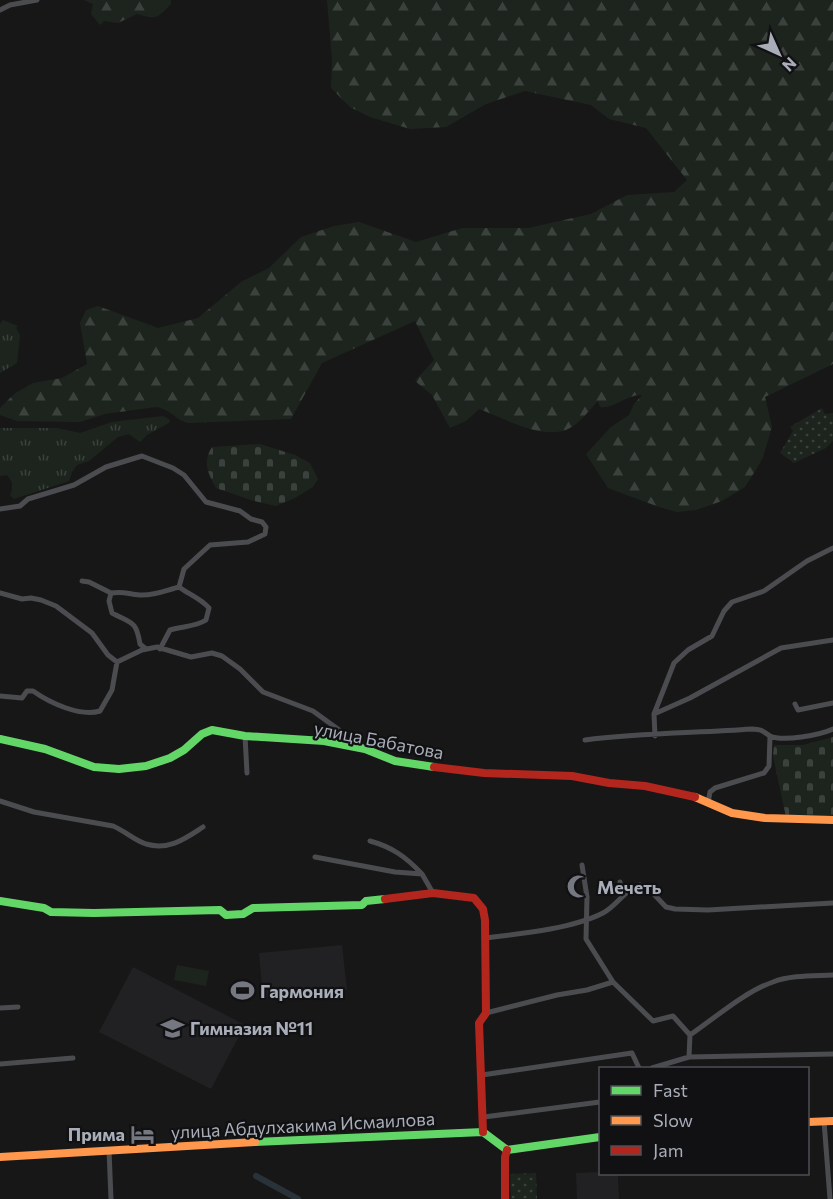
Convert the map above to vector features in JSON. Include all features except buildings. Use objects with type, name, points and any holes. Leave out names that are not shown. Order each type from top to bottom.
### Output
[{"type":"street","points":[[0,10],[37,0]]},
{"type":"street","points":[[0,509],[20,506],[28,499],[74,485],[106,467],[142,456],[173,468],[184,475],[206,502],[240,511],[250,519],[262,522],[266,527],[265,534],[248,542],[210,545],[184,569],[179,587]]},
{"type":"street","points":[[655,736],[654,714],[674,663],[712,636],[724,611],[732,602],[764,591],[819,554],[833,548]]},
{"type":"street","points":[[82,581],[111,593],[126,591],[141,595],[156,594],[179,587]]},
{"type":"street","points":[[160,649],[170,630],[184,626],[196,626],[206,620],[209,608],[200,598],[190,596],[179,587]]},
{"type":"street","points":[[0,593],[22,599],[41,600],[56,606],[92,633],[108,655],[117,662]]},
{"type":"street","points":[[111,593],[109,601],[112,613],[134,624],[139,633],[140,644],[146,649]]},
{"type":"street","points":[[654,714],[699,693],[782,648],[833,640]]},
{"type":"street","points":[[117,662],[146,649],[157,647],[191,657],[212,653],[222,656],[240,669],[263,692],[313,711],[365,749]]},
{"type":"street","points":[[0,696],[22,699],[27,691],[33,691],[71,710],[86,713],[100,711],[112,690],[117,662]]},
{"type":"street","points":[[795,704],[798,710],[833,703]]},
{"type":"street","points":[[585,740],[617,736],[655,736],[752,729],[763,730],[770,736],[804,737],[833,729]]},
{"type":"street","name":"улица Бабатова","points":[[0,739],[45,749],[94,767],[119,769],[146,766],[170,758],[207,731],[212,730],[245,736],[324,741],[365,749],[395,761],[430,767],[484,773],[572,776],[609,783],[645,786],[693,796],[732,813],[833,820]]},
{"type":"street","points":[[245,736],[247,773]]},
{"type":"street","points":[[708,803],[710,792],[714,788],[765,773],[770,765],[770,736]]},
{"type":"street","points":[[0,801],[34,812],[113,826],[147,844],[175,844],[203,827]]},
{"type":"street","points":[[370,841],[388,846],[404,856],[422,874],[433,893]]},
{"type":"street","points":[[315,857],[395,872],[422,874]]},
{"type":"street","points":[[582,865],[587,897],[586,939],[613,982],[653,1021],[673,1016],[690,1035],[689,1057]]},
{"type":"street","points":[[620,882],[622,895]]},
{"type":"street","points":[[484,938],[587,920],[606,912],[630,888],[640,885],[649,889],[666,907],[687,910],[833,903]]},
{"type":"street","points":[[0,901],[44,908],[51,912],[220,910],[226,915],[243,914],[253,908],[362,905],[366,901],[433,893],[474,898],[484,914],[486,1013],[479,1023],[483,1132],[507,1150],[599,1137]]},
{"type":"street","points":[[690,1035],[753,992],[774,981],[833,975]]},
{"type":"street","points":[[486,1013],[613,982]]},
{"type":"street","points":[[0,1008],[18,1007]]},
{"type":"street","points":[[482,1075],[632,1053],[639,1067]]},
{"type":"street","points":[[655,1067],[689,1057],[833,1054]]},
{"type":"street","points":[[0,1064],[74,1058]]},
{"type":"street","points":[[484,1117],[599,1102]]},
{"type":"street","points":[[809,1122],[829,1121],[830,1199]]},
{"type":"street","name":"улица Абдулхакима Исмаилова","points":[[0,1157],[332,1138],[483,1132]]},
{"type":"street","points":[[109,1150],[111,1199]]},
{"type":"street","points":[[505,1199],[507,1150]]},
{"type":"shaded area","points":[[342,945],[347,990],[263,998],[259,953]]},
{"type":"shaded area","name":"Гимназия №11","points":[[133,967],[245,1025],[211,1089],[99,1032]]},
{"type":"shaded area","points":[[599,1172],[599,1175],[618,1175],[619,1199],[577,1199],[576,1173]]},
{"type":"green space","points":[[84,0],[171,0],[171,4],[163,12],[153,17],[137,14],[118,23],[104,21],[100,25],[91,14],[93,4]]},
{"type":"green space","points":[[327,0],[833,0],[833,364],[765,397],[772,427],[763,457],[745,487],[722,501],[696,510],[677,512],[608,488],[586,454],[611,427],[629,415],[634,404],[642,395],[605,407],[600,407],[598,401],[578,423],[560,432],[537,431],[479,409],[466,421],[450,428],[432,395],[415,381],[434,360],[415,321],[322,363],[291,419],[189,423],[156,407],[105,414],[80,422],[17,421],[0,415],[0,408],[14,394],[33,383],[62,378],[87,364],[80,323],[86,310],[98,306],[158,328],[198,318],[241,282],[269,268],[301,237],[334,226],[359,222],[416,242],[462,228],[528,228],[591,214],[627,195],[674,192],[687,180],[646,128],[609,119],[591,105],[525,91],[486,104],[446,127],[410,129],[370,117],[350,107],[331,88],[332,60]]},
{"type":"green space","points":[[3,320],[18,326],[16,328],[20,335],[17,363],[0,373],[0,324]]},
{"type":"green space","points":[[822,408],[825,414],[833,413],[833,441],[826,448],[794,463],[780,453],[793,431],[790,427]]},
{"type":"green space","points":[[163,416],[170,420],[169,423],[147,435],[140,442],[129,434],[118,437],[89,461],[77,465],[69,481],[14,499],[10,495],[11,480],[7,475],[0,476],[0,428],[57,428],[80,433],[112,422]]},
{"type":"green space","points":[[260,444],[295,455],[310,463],[318,479],[313,487],[276,506],[216,488],[207,463],[212,447]]},
{"type":"green space","points":[[833,737],[833,818],[786,817],[773,756],[774,745],[803,745]]},
{"type":"green space","points":[[177,965],[209,971],[206,986],[174,980]]},
{"type":"green space","points":[[536,1173],[537,1199],[511,1199],[510,1174]]},
{"type":"waterway","points":[[256,1176],[298,1199]]},
{"type":"traffic: fast","points":[[0,739],[45,749],[94,767],[119,769],[146,766],[170,758],[184,750],[202,734],[212,730],[245,736],[324,741],[365,749],[395,761],[434,767]]},
{"type":"traffic: fast","points":[[0,901],[44,908],[51,912],[220,910],[226,915],[243,914],[253,908],[362,905],[366,901],[385,899]]},
{"type":"traffic: fast","points":[[255,1142],[483,1132],[507,1150],[599,1137]]},
{"type":"traffic: slow","points":[[695,797],[732,813],[765,818],[833,820]]},
{"type":"traffic: slow","points":[[809,1122],[833,1121]]},
{"type":"traffic: slow","points":[[0,1157],[255,1142]]},
{"type":"traffic: jam","points":[[434,767],[484,773],[572,776],[609,783],[645,786],[695,797]]},
{"type":"traffic: jam","points":[[385,899],[433,893],[474,898],[483,909],[486,1013],[479,1023],[483,1132]]},
{"type":"traffic: jam","points":[[505,1199],[507,1150]]},
{"type":"place","name":"Мечеть","points":[[579,887]]},
{"type":"place","name":"Гармония","points":[[242,991]]},
{"type":"place","name":"Гимназия №11","points":[[172,1028]]},
{"type":"place","name":"Прима","points":[[143,1134]]}]
